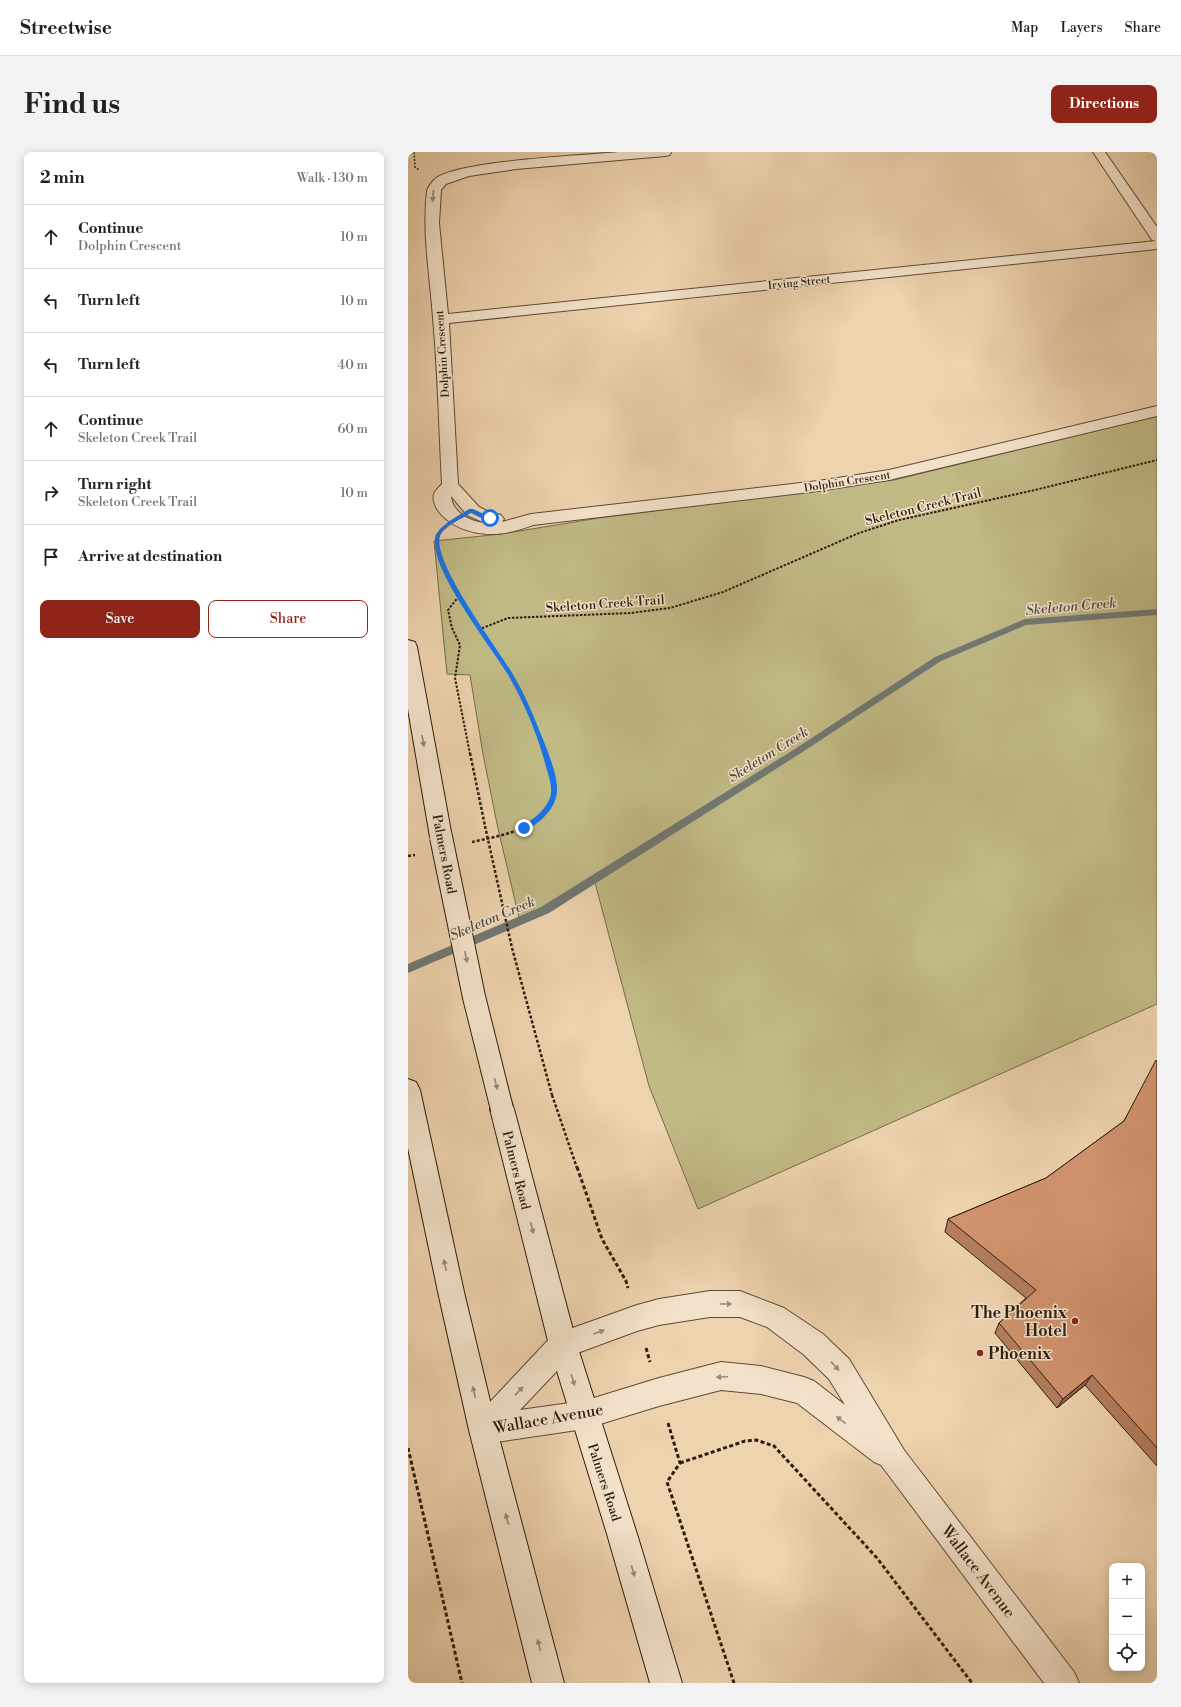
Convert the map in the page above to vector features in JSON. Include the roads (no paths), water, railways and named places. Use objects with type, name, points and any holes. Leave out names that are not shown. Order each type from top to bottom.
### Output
[{"type":"street","name":"Dolphin Crescent","points":[[665,152],[516,165],[469,172],[441,181],[434,189],[432,223],[440,319],[450,485],[442,496],[442,502],[443,507],[457,519],[470,526],[488,529],[508,527],[531,520],[810,487],[890,475],[1157,411]]},
{"type":"street","points":[[1099,152],[1157,237]]},
{"type":"street","name":"Dolphin Crescent","points":[[421,186],[431,177],[453,168],[516,165]]},
{"type":"street","name":"Dolphin Crescent","points":[[420,205],[432,223]]},
{"type":"street","name":"Irving Street","points":[[440,319],[1157,245]]},
{"type":"street","name":"Dolphin Crescent","points":[[450,485],[457,491],[469,509],[481,516],[496,519],[515,518],[531,520]]},
{"type":"street","name":"Palmers Road","points":[[408,647],[441,837],[474,997],[563,1345],[622,1534],[666,1683]]},
{"type":"street","points":[[408,1090],[450,1292],[483,1430],[548,1683]]},
{"type":"street","name":"Wallace Avenue","points":[[483,1430],[563,1345],[659,1312],[710,1304],[740,1304],[775,1317],[813,1344],[839,1369],[894,1460],[1063,1683]]},
{"type":"street","name":"Wallace Avenue","points":[[483,1430],[584,1415],[659,1392],[721,1376],[761,1380],[804,1391],[894,1460]]},
{"type":"waterway","name":"Skeleton Creek","points":[[408,969],[545,910],[798,751],[938,659],[1025,622],[1157,612]]},
{"type":"place","name":"The Phoenix Hotel","points":[[1075,1321]]},
{"type":"place","name":"Phoenix","points":[[980,1353]]}]
